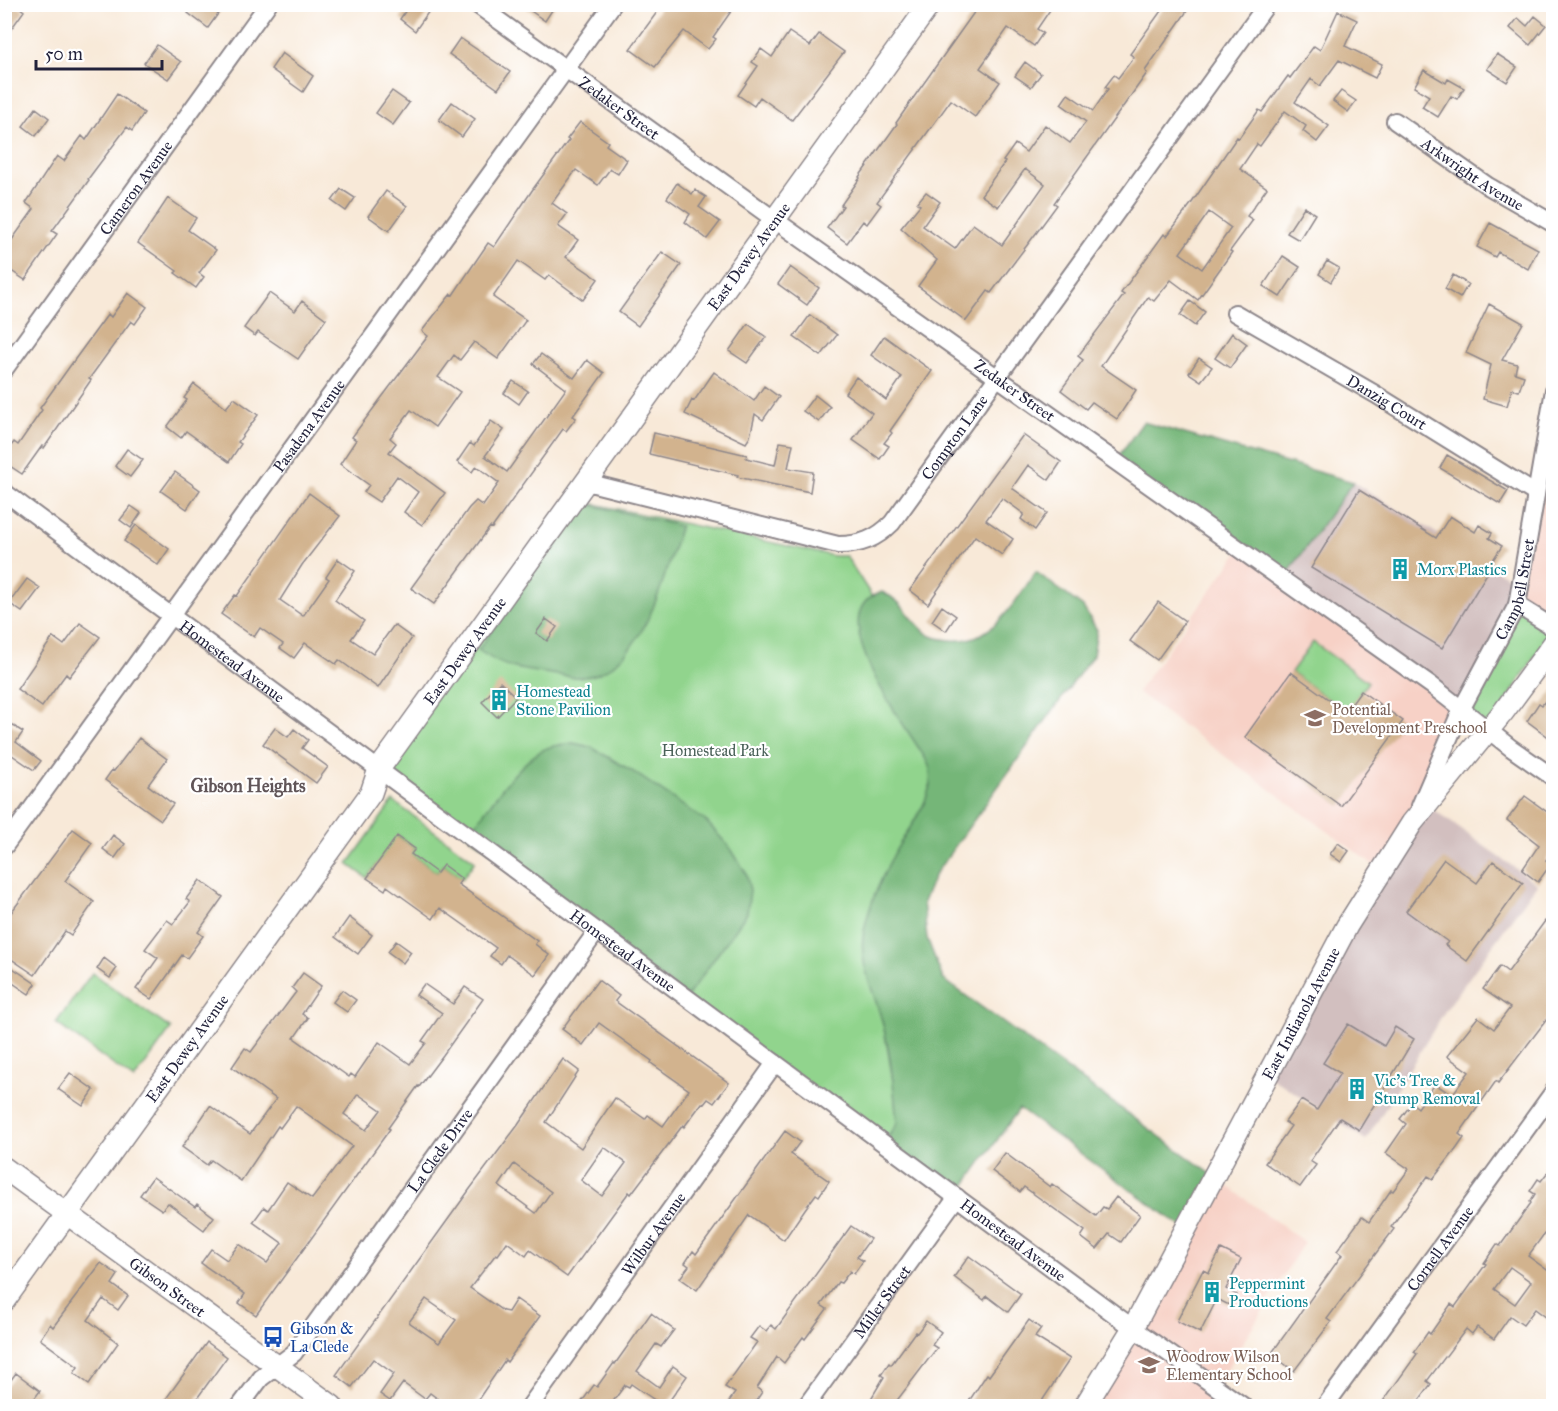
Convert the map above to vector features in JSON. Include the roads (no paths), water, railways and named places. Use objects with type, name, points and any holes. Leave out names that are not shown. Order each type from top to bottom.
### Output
[{"type":"street","name":"Cameron Avenue","points":[[4,370],[268,4]]},
{"type":"street","name":"Zedaker Street","points":[[476,4],[775,220],[1462,708],[1554,778]]},
{"type":"street","name":"Pasadena Avenue","points":[[4,847],[613,4]]},
{"type":"street","name":"East Dewey Avenue","points":[[4,1301],[370,793],[379,769],[930,4]]},
{"type":"street","name":"Compton Lane","points":[[586,482],[838,545],[855,545],[882,533],[892,523],[1268,4]]},
{"type":"street","name":"Arkwright Avenue","points":[[1395,121],[1488,186],[1554,224]]},
{"type":"street","name":"Danzig Court","points":[[1235,313],[1375,394],[1536,494]]},
{"type":"street","name":"Campbell Street","points":[[1412,823],[1462,708],[1517,605],[1554,390]]},
{"type":"street","name":"Homestead Avenue","points":[[4,492],[1243,1407]]},
{"type":"street","points":[[1517,605],[1554,628]]},
{"type":"street","name":"East Indianola Avenue","points":[[1085,1407],[1133,1328],[1332,953],[1412,823],[1488,730],[1554,643]]},
{"type":"street","name":"La Clede Drive","points":[[240,1407],[261,1378],[294,1353],[597,931]]},
{"type":"street","name":"Wilbur Avenue","points":[[530,1407],[775,1063]]},
{"type":"street","name":"Cornell Avenue","points":[[1325,1407],[1554,1090]]},
{"type":"street","name":"Gibson Street","points":[[4,1168],[332,1407]]},
{"type":"street","name":"Miller Street","points":[[806,1407],[957,1197]]},
{"type":"place","name":"Morx Plastics","points":[[1400,569]]},
{"type":"place","name":"Homestead Stone Pavilion","points":[[499,700]]},
{"type":"place","name":"Potential Development Preschool","points":[[1315,718]]},
{"type":"place","name":"Vic's Tree & Stump Removal","points":[[1357,1089]]},
{"type":"place","name":"Peppermint Productions","points":[[1212,1292]]},
{"type":"place","name":"Gibson & La Clede","points":[[273,1337]]},
{"type":"place","name":"Woodrow Wilson Elementary School","points":[[1149,1365]]},
{"type":"district","name":"Gibson Heights","points":[[248,786]]},
{"type":"park label","name":"Homestead Park","points":[[715,750]]}]
